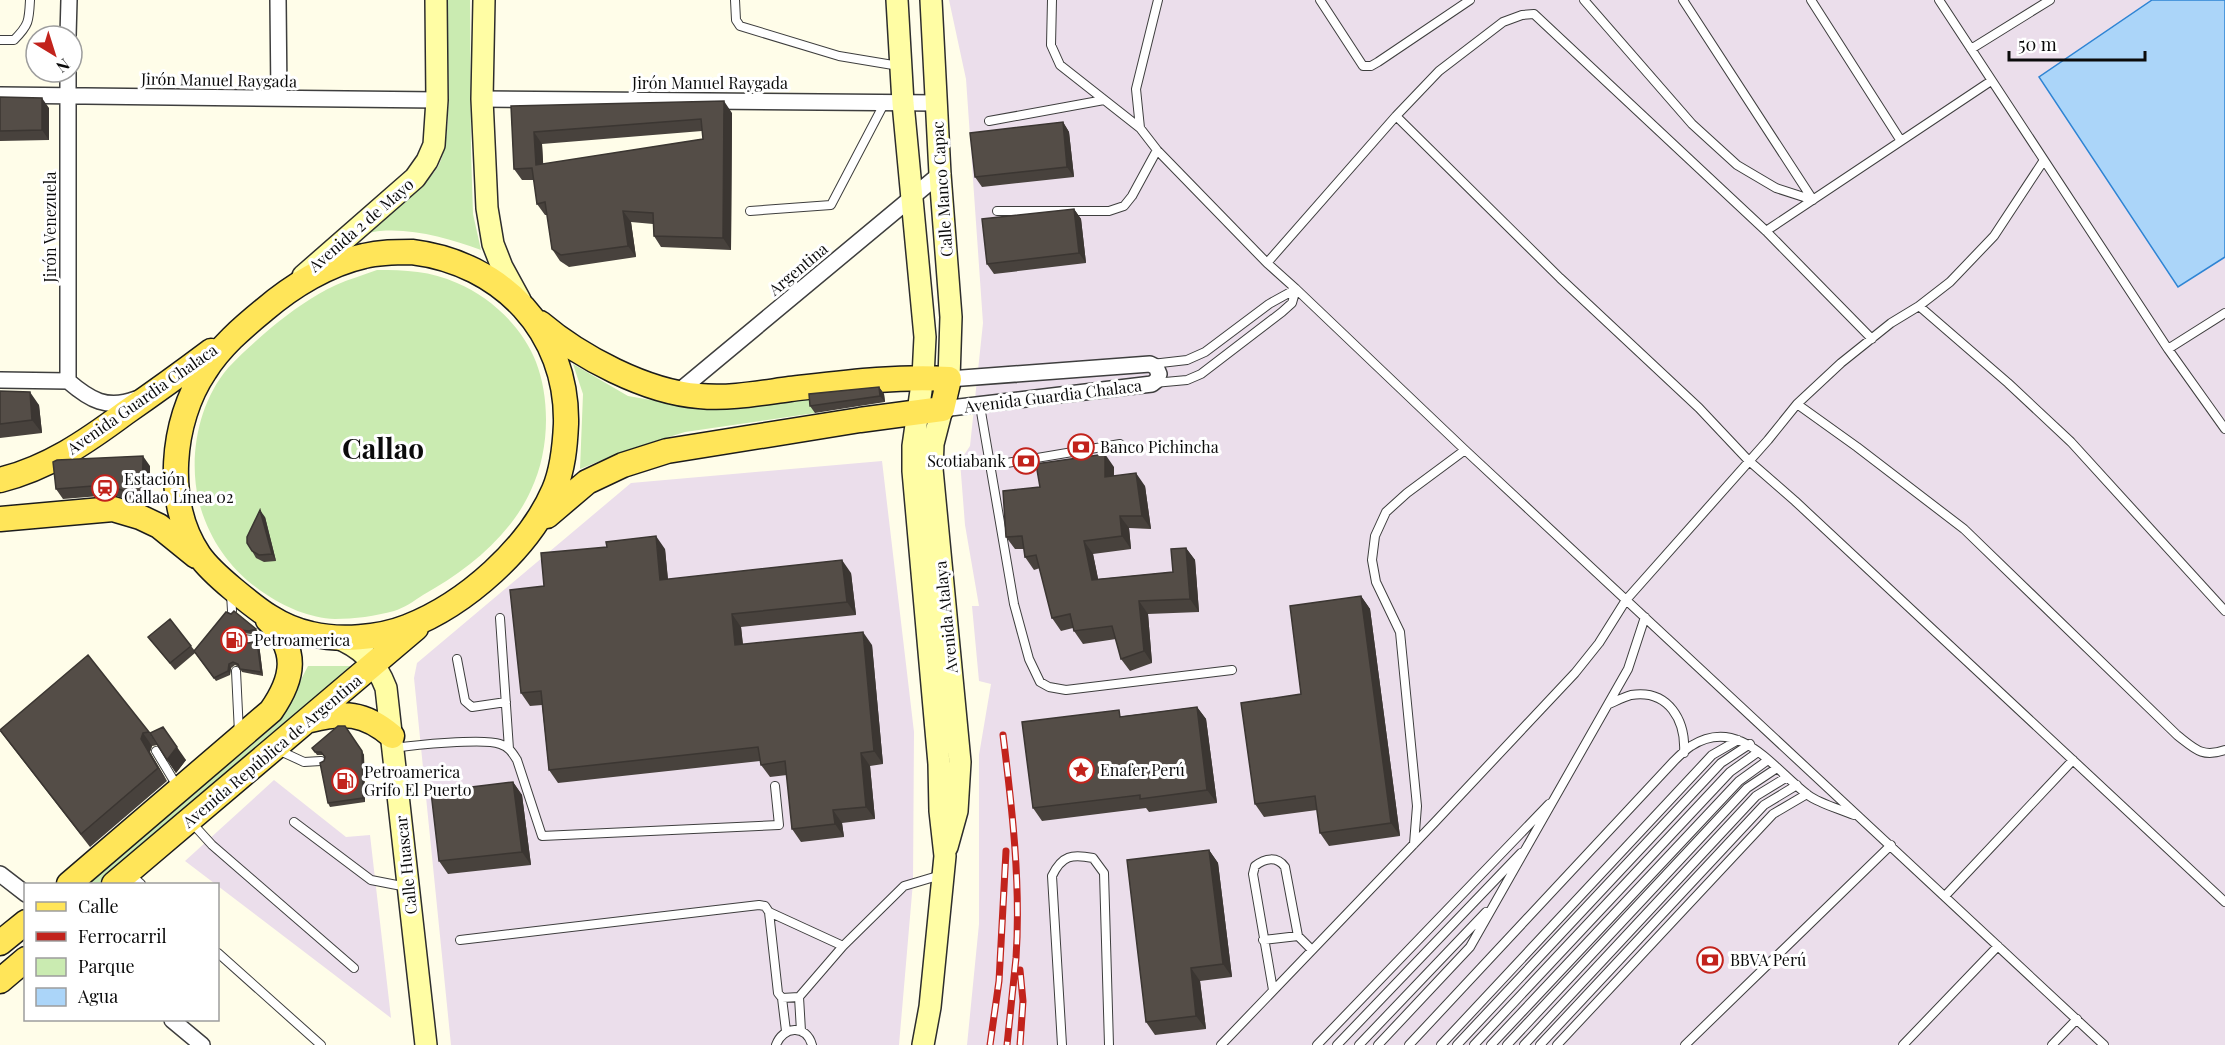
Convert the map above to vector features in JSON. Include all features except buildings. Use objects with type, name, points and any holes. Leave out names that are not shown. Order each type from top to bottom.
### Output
[{"type":"main road","name":"Avenida 2 de Mayo","points":[[277,298],[415,178],[427,161],[434,145],[437,100],[436,0]]},
{"type":"main road","points":[[484,0],[482,99],[487,208],[493,244],[502,267],[548,343],[558,366],[566,416],[563,462],[555,488],[530,533],[507,558],[459,598],[429,617],[404,628],[370,636],[312,635],[242,607],[222,579],[199,554],[187,531],[176,482],[178,436],[184,413],[204,371],[217,354],[277,298],[338,264],[363,256],[412,252],[452,260],[482,274],[504,289],[529,313]]},
{"type":"main road","name":"Calle Manco Capac","points":[[897,0],[901,66],[894,103],[913,197],[925,337],[923,377]]},
{"type":"main road","name":"Calle Manco Capac","points":[[931,0],[940,174],[951,317],[949,378]]},
{"type":"main road","name":"Avenida Guardia Chalaca","points":[[529,313],[556,337],[630,376],[678,392],[699,396],[729,397],[881,378],[949,378]]},
{"type":"main road","name":"Avenida Guardia Chalaca","points":[[0,480],[20,475],[58,459],[247,324]]},
{"type":"main road","name":"Avenida Atalaya","points":[[923,377],[913,446],[913,471],[939,764],[943,865],[930,1006],[923,1045]]},
{"type":"main road","name":"Avenida Atalaya","points":[[943,865],[957,812],[960,762],[932,469],[933,444],[949,378]]},
{"type":"main road","name":"Avenida Guardia Chalaca","points":[[530,533],[558,505],[587,482],[623,465],[667,451],[942,409]]},
{"type":"main road","points":[[5,522],[113,509],[140,517],[164,530],[222,579]]},
{"type":"main road","name":"Avenida República de Argentina","points":[[71,883],[240,740],[271,711],[282,696],[290,660],[286,644],[279,632],[242,607]]},
{"type":"main road","name":"Avenida República de Argentina","points":[[128,880],[190,820],[429,617]]},
{"type":"main road","name":"Calle Huascar","points":[[335,637],[363,652],[374,663],[386,688],[425,1045]]},
{"type":"main road","points":[[308,720],[336,714],[352,715],[380,726],[393,742]]},
{"type":"main road","points":[[0,943],[24,924]]},
{"type":"main road","points":[[0,981],[24,961]]},
{"type":"street","points":[[68,24],[69,0]]},
{"type":"street","points":[[278,0],[279,98]]},
{"type":"street","name":"Jirón Venezuela","points":[[68,84],[68,381]]},
{"type":"street","name":"Jirón Manuel Raygada","points":[[0,95],[437,100]]},
{"type":"street","name":"Jirón Manuel Raygada","points":[[482,99],[937,103]]},
{"type":"street","name":"Argentina","points":[[678,392],[940,174]]},
{"type":"street","name":"Avenida Guardia Chalaca","points":[[942,409],[1152,384],[1157,380],[1159,374],[1150,364],[949,378]]},
{"type":"street","points":[[1045,373],[1047,397]]},
{"type":"street","points":[[0,380],[68,381],[84,395],[108,405],[124,404],[154,392]]},
{"type":"street","points":[[0,874],[24,892]]},
{"type":"street","points":[[173,1021],[202,1045]]},
{"type":"lane","points":[[0,40],[14,40],[24,30],[29,20],[30,0]]},
{"type":"lane","points":[[735,0],[736,20],[740,26],[839,56],[901,66]]},
{"type":"lane","points":[[1052,0],[1051,45],[1060,65],[1140,128],[1157,150],[1267,263],[2104,1045]]},
{"type":"lane","points":[[1140,128],[1136,89],[1158,0]]},
{"type":"lane","points":[[1320,0],[1363,66],[1371,66],[1378,62],[1470,0]]},
{"type":"lane","points":[[1584,0],[1692,123],[1737,165],[1776,188],[1813,200]]},
{"type":"lane","points":[[1683,0],[1813,200]]},
{"type":"lane","points":[[1810,0],[1901,141]]},
{"type":"lane","points":[[1939,0],[2168,349],[2225,428]]},
{"type":"lane","points":[[1971,49],[2050,0]]},
{"type":"lane","points":[[1267,263],[1396,116],[1440,71],[1503,22],[1522,15],[1534,14],[1766,231],[1872,339]]},
{"type":"lane","points":[[1766,231],[1991,81]]},
{"type":"lane","points":[[989,121],[1104,100]]},
{"type":"lane","points":[[750,211],[831,205],[894,103]]},
{"type":"lane","points":[[1396,116],[1560,278],[1699,408],[1748,460],[1795,501],[2225,902]]},
{"type":"lane","points":[[997,211],[1110,211],[1124,206],[1132,196],[1157,150]]},
{"type":"lane","points":[[1221,1045],[1575,673],[1599,644],[1626,600],[1797,404],[1891,323],[1919,306],[1950,282],[1994,236],[2044,160]]},
{"type":"lane","points":[[1150,364],[1187,360],[1205,352],[1269,304],[1296,289]]},
{"type":"lane","points":[[1152,384],[1187,380],[1201,374],[1282,312],[1292,303],[1296,289]]},
{"type":"lane","points":[[1919,306],[2008,383],[2071,442],[2225,611]]},
{"type":"lane","points":[[2168,349],[2225,312]]},
{"type":"lane","points":[[1797,404],[1964,529],[2177,735],[2200,753],[2212,755],[2225,750]]},
{"type":"lane","points":[[980,406],[1014,604],[1029,658],[1040,682],[1049,687],[1066,690],[1232,670]]},
{"type":"lane","points":[[989,465],[1120,444]]},
{"type":"lane","points":[[1413,845],[1417,806],[1400,632],[1376,582],[1372,560],[1375,536],[1386,512],[1407,493],[1465,450]]},
{"type":"lane","points":[[1378,1045],[1470,947],[1628,669],[1646,617]]},
{"type":"lane","points":[[500,618],[509,748]]},
{"type":"lane","points":[[234,638],[260,639],[279,632]]},
{"type":"lane","points":[[457,659],[465,701],[470,706],[506,702]]},
{"type":"lane","points":[[236,671],[240,740]]},
{"type":"lane","points":[[1609,704],[1632,695],[1648,696],[1664,701],[1678,716],[1685,736],[1684,753]]},
{"type":"lane","points":[[1409,1045],[1691,746],[1709,738],[1727,737],[1750,744],[1807,794],[1858,816]]},
{"type":"lane","points":[[1441,1045],[1712,755],[1738,740]]},
{"type":"lane","points":[[393,742],[497,742],[509,748],[517,760],[542,837],[779,825],[775,786]]},
{"type":"lane","points":[[1457,1045],[1721,763],[1750,744]]},
{"type":"lane","points":[[274,748],[304,762],[321,761]]},
{"type":"lane","points":[[156,751],[180,791]]},
{"type":"lane","points":[[1474,1045],[1730,772],[1758,752]]},
{"type":"lane","points":[[1491,1045],[1738,781],[1768,760]]},
{"type":"lane","points":[[1945,897],[2073,760]]},
{"type":"lane","points":[[1507,1045],[1747,788],[1777,768]]},
{"type":"lane","points":[[1524,1045],[1756,796],[1787,777]]},
{"type":"lane","points":[[1540,1045],[1764,805],[1797,786]]},
{"type":"lane","points":[[1557,1045],[1773,814],[1807,794]]},
{"type":"lane","points":[[1317,1045],[1556,795]]},
{"type":"lane","points":[[190,820],[212,845],[354,968]]},
{"type":"lane","points":[[294,822],[371,880],[408,887]]},
{"type":"lane","points":[[1337,1045],[1529,844]]},
{"type":"lane","points":[[1685,1045],[1891,845]]},
{"type":"lane","points":[[1062,1045],[1052,876],[1058,864],[1075,855],[1093,858],[1104,873],[1109,1045]]},
{"type":"lane","points":[[1273,990],[1253,874],[1254,866],[1260,862],[1275,859],[1281,861],[1285,867],[1298,936],[1312,950]]},
{"type":"lane","points":[[801,1030],[799,997],[843,946],[904,886],[943,865]]},
{"type":"lane","points":[[1359,1045],[1496,902]]},
{"type":"lane","points":[[460,940],[765,906],[769,912],[778,993],[782,998],[786,1031]]},
{"type":"lane","points":[[769,912],[843,946]]},
{"type":"lane","points":[[1263,940],[1298,936]]},
{"type":"lane","points":[[1903,1045],[1998,946]]},
{"type":"lane","points":[[219,954],[321,1045]]},
{"type":"lane","points":[[782,998],[799,997]]},
{"type":"lane","points":[[2052,1045],[2077,1020]]},
{"type":"lane","points":[[776,1045],[786,1031],[794,1029],[801,1030],[808,1035],[812,1045]]},
{"type":"shaded area","points":[[949,0],[2152,0],[2039,77],[2179,287],[2225,257],[2225,1045],[967,1045],[979,924],[979,755],[991,684],[979,681],[972,606],[979,606],[965,525],[960,461],[970,446],[983,323],[966,79]]},
{"type":"shaded area","points":[[882,461],[914,732],[913,882],[899,1045],[451,1045],[414,678],[417,663],[631,483]]},
{"type":"shaded area","points":[[274,780],[346,837],[370,835],[391,1018],[219,887],[219,883],[214,883],[185,861]]},
{"type":"green space","points":[[445,0],[470,0],[473,214],[481,250],[444,238],[406,231],[377,231],[357,237],[422,186],[437,168],[443,155],[448,112]]},
{"type":"green space","points":[[377,270],[418,272],[447,279],[482,296],[504,315],[523,337],[541,377],[546,410],[544,444],[537,475],[522,507],[499,538],[471,564],[398,610],[357,618],[326,618],[298,611],[272,598],[241,575],[232,565],[215,542],[203,516],[196,485],[195,449],[209,398],[228,368],[239,357],[272,327],[310,299],[327,289]]},
{"type":"green space","points":[[573,364],[628,396],[708,410],[813,396],[815,413],[685,432],[627,450],[580,469],[583,394]]},
{"type":"green space","points":[[308,666],[355,666],[100,883],[87,883],[279,722]]},
{"type":"water","points":[[2152,0],[2225,0],[2225,257],[2178,287],[2039,77]]},
{"type":"railway","points":[[1003,735],[1012,818],[1017,902],[1016,958],[1007,1045]]},
{"type":"railway","points":[[990,1045],[999,981],[1006,851]]},
{"type":"railway","points":[[1020,970],[1023,1001],[1020,1045]]},
{"type":"place","name":"Banco Pichincha","points":[[1081,447]]},
{"type":"place","name":"Scotiabank","points":[[1026,461]]},
{"type":"place","name":"Estación Callao Línea 02","points":[[105,488]]},
{"type":"place","name":"Petroamerica","points":[[234,640]]},
{"type":"place","name":"Enafer Perú","points":[[1081,770]]},
{"type":"place","name":"Petroamerica Grifo El Puerto","points":[[345,781]]},
{"type":"place","name":"BBVA Perú","points":[[1710,960]]},
{"type":"district","name":"Callao","points":[[383,449]]}]
